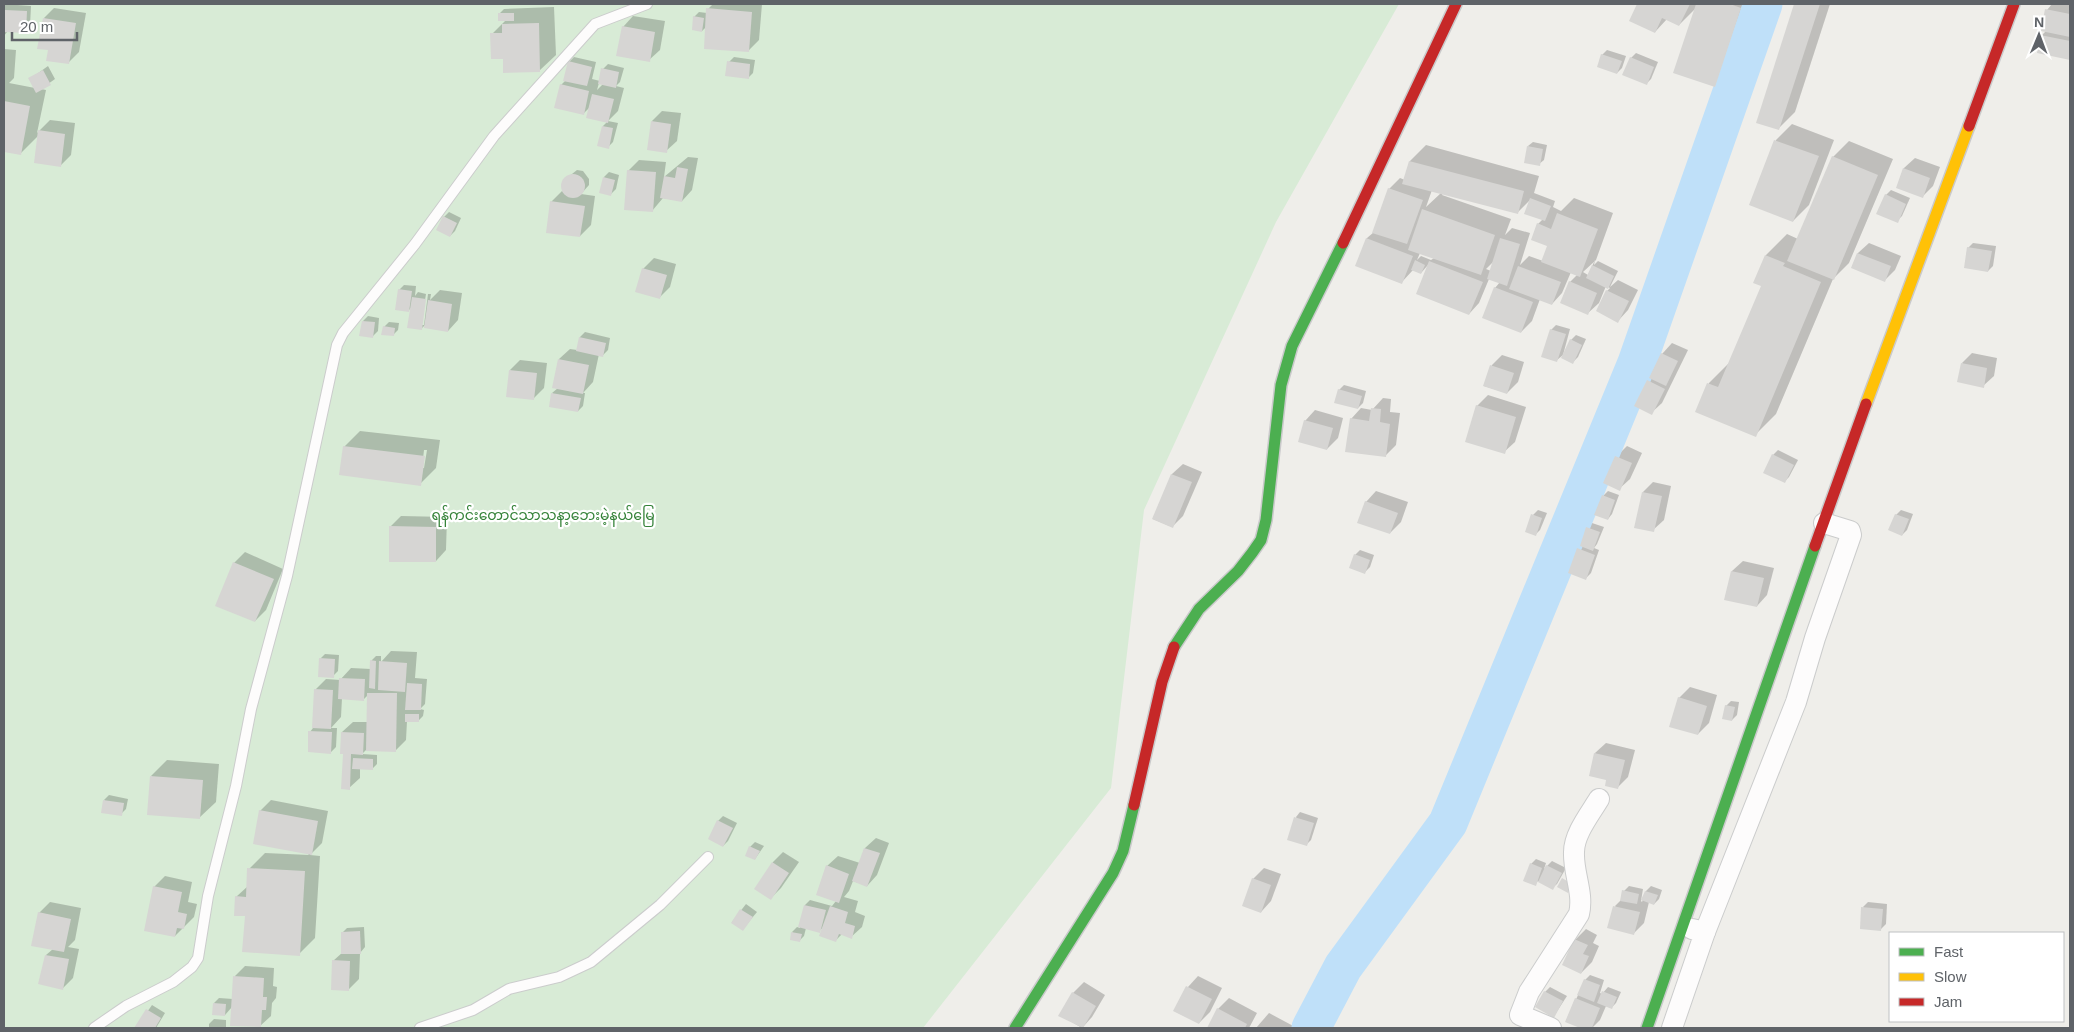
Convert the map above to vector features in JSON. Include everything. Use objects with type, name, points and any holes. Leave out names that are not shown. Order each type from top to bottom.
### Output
[{"type":"street","points":[[1015,1028],[1113,873],[1123,851],[1162,682],[1176,642],[1199,610],[1238,571],[1261,540],[1266,520],[1281,385],[1292,346],[1312,309],[1456,4]]},
{"type":"street","points":[[1672,1028],[1693,929],[1756,719],[1835,526],[2014,4]]},
{"type":"street","points":[[1647,1028],[1798,696],[1815,638],[1851,534],[1851,531],[1835,526]]},
{"type":"street","points":[[1550,1028],[1515,1022],[1530,992],[1579,914],[1581,904],[1574,852],[1575,843],[1582,827],[1599,799]]},
{"type":"lane","points":[[94,1028],[126,1006],[173,982],[192,967],[198,958],[208,896],[236,786],[251,709],[287,576],[331,363],[340,339],[415,244],[494,136],[595,24],[647,4]]},
{"type":"lane","points":[[420,1028],[473,1010],[509,989],[559,977],[590,962],[660,905],[708,857]]},
{"type":"green space","name":"ရန်ကင်းတောင်သာသနာ့ဘေးမဲ့နယ်မြေ","points":[[4,4],[1399,4],[1276,222],[1144,510],[1111,788],[923,1028],[4,1028]]},
{"type":"building","points":[[1637,4],[1690,4],[1679,26],[1662,18],[1655,33],[1629,21]]},
{"type":"building","points":[[1696,4],[1730,4],[1741,8],[1715,87],[1673,73]]},
{"type":"building","points":[[1794,4],[1820,4],[1779,130],[1756,123]]},
{"type":"building","points":[[706,8],[752,12],[749,52],[704,49]]},
{"type":"building","points":[[2045,9],[2070,14],[2070,37],[2041,31]]},
{"type":"building","points":[[5,10],[27,11],[26,33],[4,32]]},
{"type":"building","points":[[498,13],[514,13],[514,21],[498,21]]},
{"type":"building","points":[[693,16],[704,18],[702,32],[692,30]]},
{"type":"building","points":[[43,18],[76,23],[69,64],[46,61],[48,50],[37,49]]},
{"type":"building","points":[[539,23],[540,72],[503,73],[503,59],[491,59],[490,33],[502,33],[502,24]]},
{"type":"building","points":[[622,26],[655,32],[650,62],[616,56]]},
{"type":"building","points":[[2040,35],[2070,41],[2070,60],[2037,53]]},
{"type":"building","points":[[1601,54],[1622,61],[1617,74],[1597,67]]},
{"type":"building","points":[[1630,57],[1654,67],[1647,85],[1622,75]]},
{"type":"building","points":[[568,61],[592,67],[587,86],[563,81]]},
{"type":"building","points":[[727,61],[750,64],[749,79],[725,76]]},
{"type":"building","points":[[601,68],[619,72],[616,88],[598,84]]},
{"type":"building","points":[[43,70],[51,85],[36,93],[28,78]]},
{"type":"building","points":[[560,84],[589,91],[584,115],[554,108]]},
{"type":"building","points":[[592,94],[614,99],[608,123],[586,118]]},
{"type":"building","points":[[4,101],[30,106],[21,155],[4,152]]},
{"type":"building","points":[[651,121],[671,124],[667,153],[647,150]]},
{"type":"building","points":[[602,126],[613,128],[609,149],[597,146]]},
{"type":"building","points":[[38,130],[65,134],[61,167],[34,163]]},
{"type":"building","points":[[1774,140],[1819,156],[1793,222],[1749,205]]},
{"type":"building","points":[[1527,146],[1543,149],[1540,166],[1524,163]]},
{"type":"building","points":[[1832,156],[1878,175],[1834,280],[1787,261]]},
{"type":"building","points":[[1409,161],[1524,191],[1518,214],[1402,184]]},
{"type":"building","points":[[677,167],[688,169],[682,202],[660,198],[664,176],[675,178]]},
{"type":"building","points":[[1903,168],[1930,178],[1923,198],[1896,188]]},
{"type":"building","points":[[627,170],[656,172],[653,212],[624,210]]},
{"type":"building","points":[[573,174],[581,178],[585,186],[581,194],[573,198],[565,194],[561,186],[565,178]]},
{"type":"building","points":[[603,177],[615,180],[611,196],[599,193]]},
{"type":"building","points":[[1388,188],[1423,200],[1407,244],[1372,233]]},
{"type":"building","points":[[1885,194],[1906,204],[1898,223],[1876,214]]},
{"type":"building","points":[[1530,198],[1551,206],[1545,221],[1524,214]]},
{"type":"building","points":[[550,201],[585,206],[580,237],[546,233]]},
{"type":"building","points":[[1422,209],[1495,235],[1481,275],[1408,250]]},
{"type":"building","points":[[1557,213],[1598,229],[1580,277],[1541,262],[1547,246],[1531,240],[1537,223],[1551,229]]},
{"type":"building","points":[[443,216],[457,223],[450,237],[436,230]]},
{"type":"building","points":[[1366,238],[1413,256],[1402,284],[1355,266]]},
{"type":"building","points":[[1500,238],[1520,244],[1507,286],[1487,279]]},
{"type":"building","points":[[1967,247],[1992,251],[1988,272],[1964,268]]},
{"type":"building","points":[[1857,253],[1891,266],[1885,282],[1851,268]]},
{"type":"building","points":[[1765,255],[1785,263],[1783,266],[1821,282],[1756,437],[1695,412],[1707,383],[1718,387],[1761,286],[1753,283]]},
{"type":"building","points":[[1415,260],[1425,265],[1421,274],[1411,270]]},
{"type":"building","points":[[1429,261],[1483,282],[1469,315],[1416,294]]},
{"type":"building","points":[[1592,265],[1614,276],[1608,289],[1586,278]]},
{"type":"building","points":[[1518,266],[1561,282],[1552,305],[1509,289]]},
{"type":"building","points":[[642,268],[667,275],[660,299],[635,292]]},
{"type":"building","points":[[1569,281],[1597,293],[1588,315],[1560,303]]},
{"type":"building","points":[[1494,287],[1533,302],[1521,333],[1482,318]]},
{"type":"building","points":[[398,289],[412,291],[409,312],[395,310]]},
{"type":"building","points":[[1606,290],[1629,301],[1618,323],[1596,311]]},
{"type":"building","points":[[412,297],[426,299],[422,330],[407,328]]},
{"type":"building","points":[[428,300],[452,304],[448,332],[424,328]]},
{"type":"building","points":[[362,321],[375,322],[373,338],[359,336]]},
{"type":"building","points":[[383,326],[395,328],[394,336],[381,335]]},
{"type":"building","points":[[1550,329],[1566,334],[1557,362],[1541,357]]},
{"type":"building","points":[[579,337],[606,343],[603,357],[576,351]]},
{"type":"building","points":[[1570,339],[1582,345],[1573,364],[1561,358]]},
{"type":"building","points":[[1661,353],[1678,361],[1666,386],[1649,378]]},
{"type":"building","points":[[558,359],[589,365],[583,394],[552,388]]},
{"type":"building","points":[[1961,363],[1987,368],[1984,388],[1957,382]]},
{"type":"building","points":[[1490,365],[1514,373],[1507,394],[1483,386]]},
{"type":"building","points":[[509,370],[537,373],[534,400],[506,397]]},
{"type":"building","points":[[1647,380],[1665,389],[1652,415],[1634,406]]},
{"type":"building","points":[[1338,389],[1362,396],[1358,409],[1334,403]]},
{"type":"building","points":[[551,393],[581,398],[578,412],[549,407]]},
{"type":"building","points":[[1476,405],[1516,417],[1505,454],[1465,442]]},
{"type":"building","points":[[1371,408],[1381,409],[1380,422],[1390,424],[1386,457],[1345,452],[1350,418],[1369,421]]},
{"type":"building","points":[[1304,420],[1333,428],[1327,450],[1298,442]]},
{"type":"building","points":[[343,446],[425,456],[421,486],[339,475]]},
{"type":"building","points":[[1772,454],[1794,465],[1785,483],[1763,473]]},
{"type":"building","points":[[1615,456],[1632,463],[1620,491],[1603,483]]},
{"type":"building","points":[[1171,474],[1192,482],[1173,528],[1152,519]]},
{"type":"building","points":[[1642,492],[1662,496],[1654,532],[1634,528]]},
{"type":"building","points":[[1602,495],[1615,500],[1608,520],[1594,515]]},
{"type":"building","points":[[1365,501],[1398,513],[1390,534],[1357,523]]},
{"type":"building","points":[[1531,514],[1542,518],[1536,536],[1525,532]]},
{"type":"building","points":[[1895,514],[1909,519],[1902,536],[1888,530]]},
{"type":"building","points":[[389,526],[436,527],[436,562],[389,562]]},
{"type":"building","points":[[1586,527],[1600,532],[1593,551],[1580,546]]},
{"type":"building","points":[[1577,548],[1595,555],[1586,580],[1568,573]]},
{"type":"building","points":[[1354,554],[1370,560],[1365,574],[1349,568]]},
{"type":"building","points":[[233,562],[274,579],[255,622],[215,606]]},
{"type":"building","points":[[1731,571],[1764,578],[1757,607],[1724,600]]},
{"type":"building","points":[[319,658],[335,659],[334,678],[318,677]]},
{"type":"building","points":[[370,660],[376,661],[375,689],[369,688]]},
{"type":"building","points":[[379,661],[407,663],[405,692],[378,690]]},
{"type":"building","points":[[339,678],[365,679],[364,701],[338,699]]},
{"type":"building","points":[[407,683],[422,684],[421,710],[405,710]]},
{"type":"building","points":[[314,689],[333,690],[331,729],[312,728]]},
{"type":"building","points":[[367,693],[397,693],[396,752],[366,751]]},
{"type":"building","points":[[1678,697],[1707,706],[1698,735],[1669,727]]},
{"type":"building","points":[[1725,705],[1735,707],[1732,721],[1722,719]]},
{"type":"building","points":[[405,714],[419,714],[419,722],[405,722]]},
{"type":"building","points":[[308,731],[332,732],[331,754],[308,752]]},
{"type":"building","points":[[341,732],[364,733],[363,755],[351,754],[350,790],[341,789],[343,754],[340,754]]},
{"type":"building","points":[[1594,753],[1625,760],[1618,789],[1605,786],[1606,780],[1589,776]]},
{"type":"building","points":[[353,758],[373,759],[373,770],[352,769]]},
{"type":"building","points":[[150,776],[203,780],[200,819],[147,815]]},
{"type":"building","points":[[103,800],[124,803],[122,816],[101,813]]},
{"type":"building","points":[[259,810],[318,821],[312,855],[253,844]]},
{"type":"building","points":[[1294,817],[1314,823],[1307,846],[1287,840]]},
{"type":"building","points":[[717,820],[733,828],[723,847],[708,839]]},
{"type":"building","points":[[749,846],[760,851],[755,860],[745,856]]},
{"type":"building","points":[[864,848],[880,853],[867,887],[852,881]]},
{"type":"building","points":[[772,862],[789,873],[771,900],[754,889]]},
{"type":"building","points":[[1530,863],[1542,868],[1536,886],[1523,881]]},
{"type":"building","points":[[826,865],[849,874],[839,903],[816,895]]},
{"type":"building","points":[[1546,865],[1562,873],[1553,890],[1538,882]]},
{"type":"building","points":[[247,868],[305,871],[300,956],[242,952],[245,916],[234,916],[235,896],[246,897]]},
{"type":"building","points":[[1252,878],[1271,885],[1261,913],[1242,906]]},
{"type":"building","points":[[1562,878],[1572,884],[1568,893],[1557,887]]},
{"type":"building","points":[[153,886],[182,892],[178,912],[187,914],[184,929],[177,928],[175,937],[144,931]]},
{"type":"building","points":[[1622,890],[1639,894],[1637,904],[1620,901]]},
{"type":"building","points":[[1645,891],[1658,895],[1654,905],[1641,900]]},
{"type":"building","points":[[804,905],[826,910],[820,933],[798,927]]},
{"type":"building","points":[[830,906],[848,912],[845,923],[855,926],[852,939],[839,934],[836,942],[819,936]]},
{"type":"building","points":[[1613,906],[1640,912],[1634,935],[1607,928]]},
{"type":"building","points":[[1861,907],[1883,909],[1881,931],[1860,929]]},
{"type":"building","points":[[740,909],[753,917],[743,931],[731,923]]},
{"type":"building","points":[[38,912],[71,919],[64,952],[31,946]]},
{"type":"building","points":[[360,931],[361,954],[341,954],[341,932]]},
{"type":"building","points":[[791,932],[802,934],[800,942],[790,940]]},
{"type":"building","points":[[1574,939],[1588,945],[1583,954],[1589,956],[1581,974],[1562,965]]},
{"type":"building","points":[[45,955],[69,959],[63,990],[38,984]]},
{"type":"building","points":[[332,960],[350,961],[349,991],[331,990]]},
{"type":"building","points":[[233,976],[264,978],[263,997],[267,997],[266,1010],[262,1010],[261,1027],[230,1026]]},
{"type":"building","points":[[1584,979],[1600,985],[1594,1002],[1577,995]]},
{"type":"building","points":[[1186,986],[1212,999],[1199,1024],[1173,1011]]},
{"type":"building","points":[[1544,991],[1563,1001],[1554,1018],[1535,1007]]},
{"type":"building","points":[[1602,991],[1617,997],[1612,1009],[1597,1003]]},
{"type":"building","points":[[1072,992],[1096,1006],[1083,1028],[1058,1016]]},
{"type":"building","points":[[1575,998],[1600,1008],[1592,1028],[1580,1028],[1565,1022]]},
{"type":"building","points":[[213,1003],[226,1004],[225,1016],[212,1015]]},
{"type":"building","points":[[1217,1008],[1247,1024],[1245,1028],[1207,1028]]},
{"type":"building","points":[[146,1009],[161,1018],[155,1028],[134,1028]]},
{"type":"waterway","points":[[1311,1028],[1343,967],[1448,823],[1637,363],[1763,4]]},
{"type":"traffic: fast","points":[[1174,647],[1199,609],[1238,571],[1261,540],[1266,520],[1281,385],[1292,346],[1343,243]]},
{"type":"traffic: fast","points":[[1647,1028],[1815,546]]},
{"type":"traffic: fast","points":[[1015,1028],[1113,873],[1123,851],[1134,805]]},
{"type":"traffic: slow","points":[[1866,404],[1969,126]]},
{"type":"traffic: jam","points":[[1343,243],[1456,4]]},
{"type":"traffic: jam","points":[[1969,126],[2014,4]]},
{"type":"traffic: jam","points":[[1815,546],[1866,404]]},
{"type":"traffic: jam","points":[[1134,805],[1162,682],[1174,647]]}]
